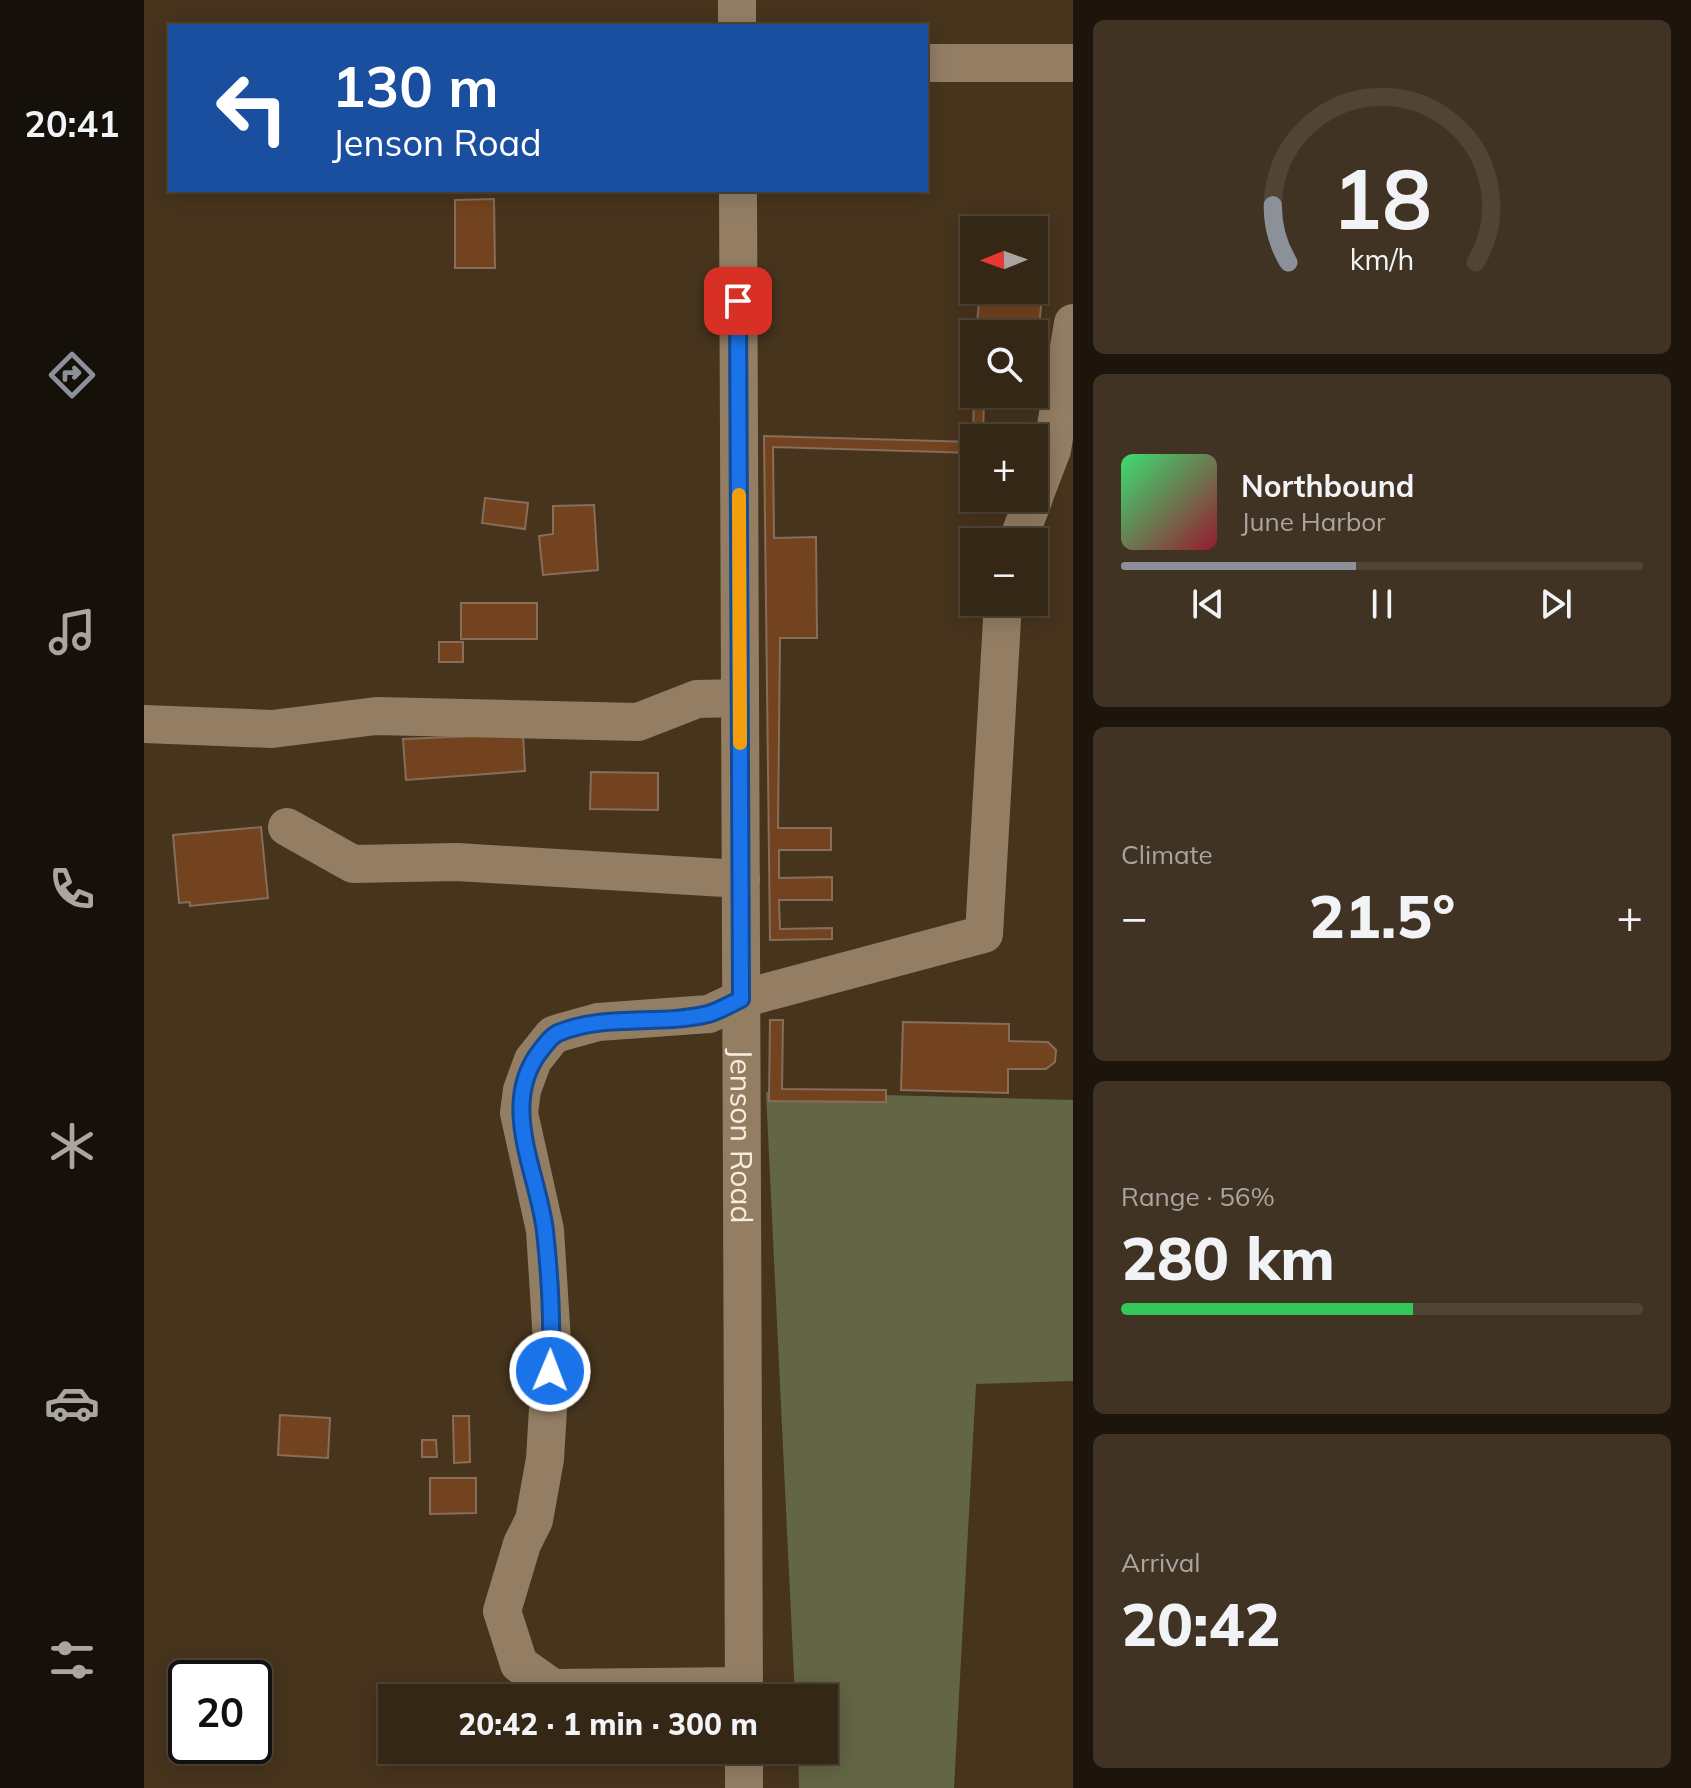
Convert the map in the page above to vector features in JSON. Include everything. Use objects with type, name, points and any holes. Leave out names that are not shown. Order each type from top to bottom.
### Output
[{"type":"street","points":[[737,0],[737,24]]},
{"type":"street","points":[[928,63],[1073,63]]},
{"type":"street","name":"Jenson Road","points":[[738,192],[744,1684]]},
{"type":"street","points":[[1048,460],[1073,323]]},
{"type":"street","points":[[547,1684],[519,1664],[502,1611],[522,1544],[534,1520],[545,1459],[552,1342],[545,1230],[519,1113],[522,1090],[533,1060],[553,1035],[562,1032],[598,1022],[709,1014],[741,999],[984,934],[1002,616]]},
{"type":"street","points":[[144,724],[272,729],[376,716],[638,722],[697,699],[740,698]]},
{"type":"street","points":[[287,827],[353,864],[457,862],[741,879]]},
{"type":"street","points":[[744,1764],[744,1788]]},
{"type":"green space","points":[[766,1092],[1073,1100],[1073,1381],[976,1384],[954,1788],[799,1788],[798,1764],[838,1764],[838,1684],[794,1684]]},
{"type":"building","points":[[494,199],[495,268],[455,268],[455,200]]},
{"type":"building","points":[[979,304],[1041,304],[1040,320],[977,320]]},
{"type":"building","points":[[974,408],[984,408],[983,424],[973,424]]},
{"type":"building","points":[[764,436],[960,442],[960,453],[773,447],[774,538],[816,537],[817,638],[780,638],[778,828],[831,828],[831,850],[779,850],[779,878],[832,877],[832,900],[779,900],[780,929],[832,928],[832,939],[770,940]]},
{"type":"building","points":[[485,498],[528,503],[525,529],[482,523]]},
{"type":"building","points":[[594,505],[598,570],[543,575],[539,536],[553,534],[553,506]]},
{"type":"building","points":[[461,603],[537,603],[537,639],[461,639]]},
{"type":"building","points":[[439,642],[463,642],[463,662],[439,662]]},
{"type":"building","points":[[523,734],[525,771],[406,780],[403,739]]},
{"type":"building","points":[[591,772],[658,773],[658,810],[590,809]]},
{"type":"building","points":[[261,827],[268,898],[190,906],[190,902],[179,903],[173,835]]},
{"type":"building","points":[[770,1020],[783,1020],[782,1089],[886,1090],[886,1102],[769,1101]]},
{"type":"building","points":[[903,1022],[1009,1024],[1009,1041],[1048,1042],[1056,1050],[1055,1062],[1046,1069],[1008,1069],[1008,1093],[901,1090]]},
{"type":"building","points":[[280,1415],[330,1418],[328,1458],[278,1455]]},
{"type":"building","points":[[453,1416],[469,1416],[470,1462],[454,1463]]},
{"type":"building","points":[[422,1440],[436,1440],[437,1457],[422,1457]]},
{"type":"building","points":[[430,1478],[476,1478],[476,1513],[430,1514]]},
{"type":"slow traffic","points":[[739,495],[740,743]]},
{"type":"route","points":[[550,1371],[552,1342],[545,1230],[519,1113],[522,1090],[533,1060],[553,1035],[562,1032],[598,1022],[709,1014],[741,999],[738,301]]}]
